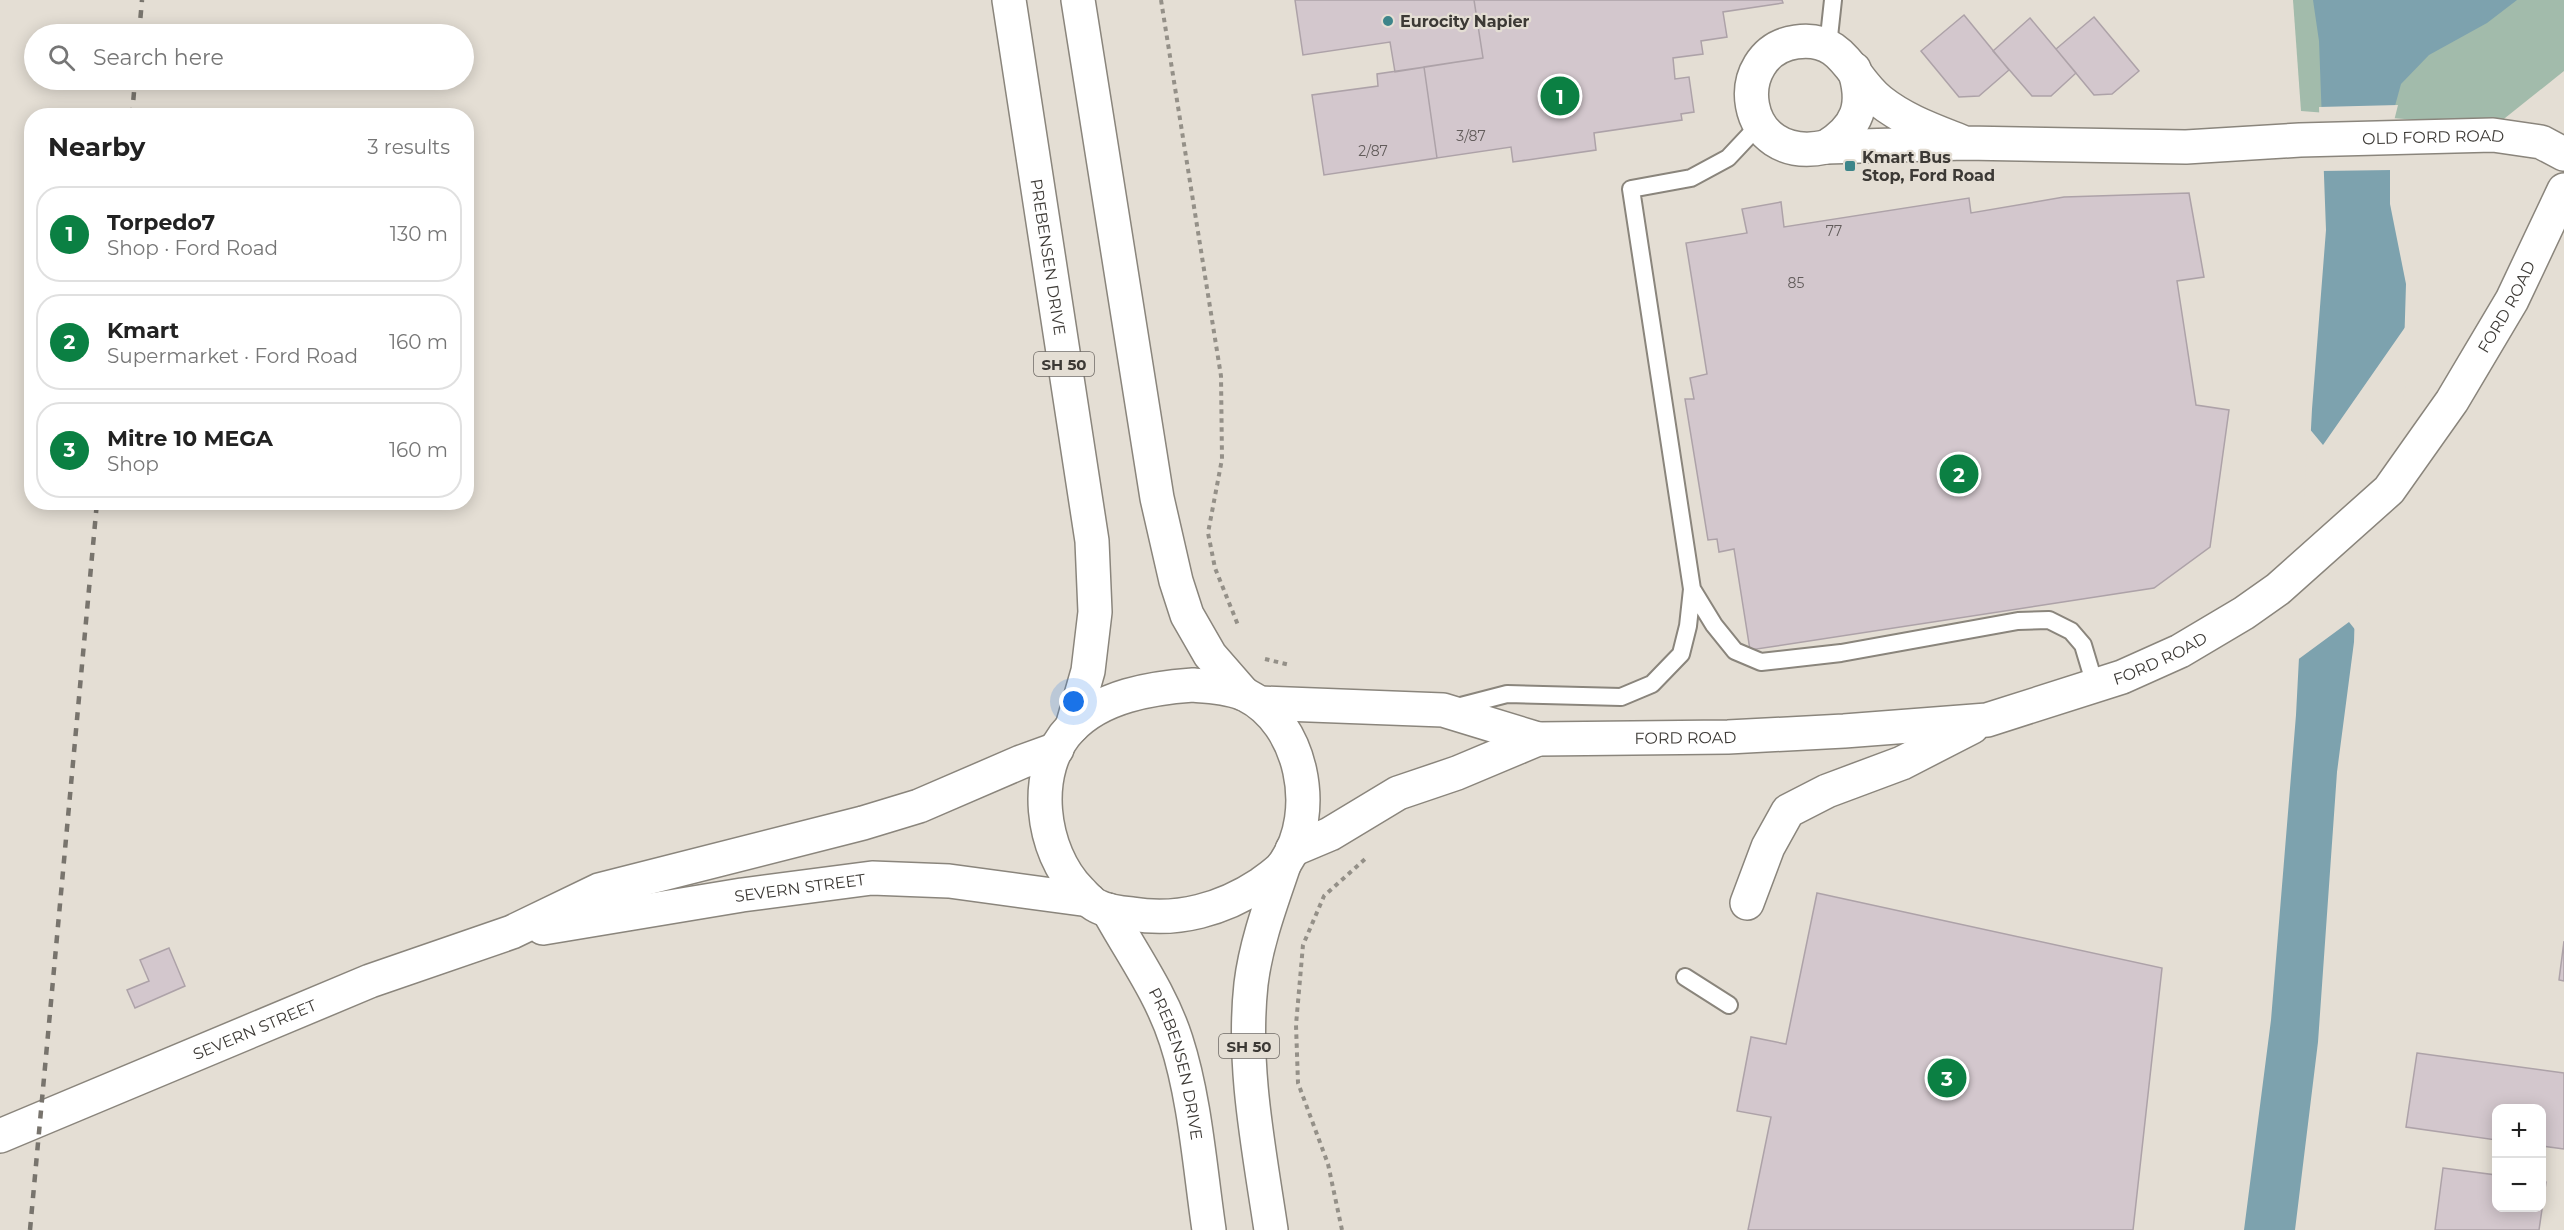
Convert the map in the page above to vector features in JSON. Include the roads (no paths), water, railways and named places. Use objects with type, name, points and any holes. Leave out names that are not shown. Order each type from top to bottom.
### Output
[{"type":"street","name":"PREBENSEN DRIVE","points":[[1009,0],[1092,541],[1095,612],[1088,671],[1064,738]]},
{"type":"street","name":"SH 50","points":[[1078,0],[1156,498],[1176,581],[1187,615],[1210,655],[1252,699],[1274,718],[1285,734],[1300,772],[1302,812],[1264,923],[1251,984],[1249,1046],[1254,1114],[1271,1230]]},
{"type":"street","points":[[1811,41],[1828,46],[1843,56],[1878,100],[1911,122],[1965,143],[1826,147],[1807,151],[1789,148],[1772,139],[1759,125],[1753,109],[1751,92],[1755,75],[1764,60],[1777,48],[1794,42],[1811,41]]},
{"type":"street","points":[[1826,147],[1842,137],[1853,122],[1859,105],[1859,86],[1854,69]]},
{"type":"street","name":"OLD FORD ROAD","points":[[1965,143],[2186,147],[2300,140],[2493,135],[2541,142],[2564,154]]},
{"type":"street","name":"FORD ROAD","points":[[1064,738],[1108,704],[1141,692],[1193,685],[1252,699],[1443,710],[1538,739],[1728,737],[1987,720],[2122,677],[2180,651],[2244,613],[2278,589],[2389,490],[2452,401],[2512,300],[2564,190]]},
{"type":"street","points":[[1747,903],[1768,848],[1788,811],[1827,791],[1902,763],[1987,720]]},
{"type":"street","name":"SH 50","points":[[1064,738],[1049,771],[1046,814],[1055,853],[1073,883],[1099,905]]},
{"type":"street","name":"SEVERN STREET","points":[[0,1136],[370,981],[512,932],[599,890],[852,826],[919,806],[1064,738]]},
{"type":"street","name":"FORD ROAD","points":[[1288,857],[1398,793],[1457,773],[1538,739]]},
{"type":"street","name":"SEVERN STREET","points":[[512,932],[872,878],[949,881],[1155,916],[1202,911],[1246,894],[1288,857]]},
{"type":"street","name":"PREBENSEN DRIVE","points":[[1099,905],[1160,1002],[1176,1040],[1185,1077],[1209,1230]]},
{"type":"lane","points":[[1828,46],[1833,0]]},
{"type":"lane","points":[[1443,710],[1508,694],[1621,697],[1652,684],[1681,654],[1688,626],[1692,589],[1631,189],[1691,178],[1728,158],[1759,125]]},
{"type":"lane","points":[[1692,589],[1714,625],[1735,651],[1761,662],[1841,653],[2018,621],[2049,620],[2071,632],[2083,645],[2095,685]]},
{"type":"lane","points":[[1685,977],[1729,1005]]},
{"type":"water","points":[[2313,0],[2517,0],[2487,23],[2429,55],[2401,84],[2390,124],[2390,204],[2406,284],[2403,382],[2357,534],[2354,642],[2337,772],[2318,1042],[2295,1230],[2244,1230],[2271,1020],[2296,715],[2312,409],[2326,230],[2319,41]]},
{"type":"railway","points":[[140,24],[142,0]]},
{"type":"railway","points":[[133,108],[134,90]]},
{"type":"railway","points":[[30,1230],[96,510]]},
{"type":"place","name":"Eurocity Napier","points":[[1388,21]]},
{"type":"place","name":"Torpedo7","points":[[1560,96]]},
{"type":"place","name":"Kmart Bus Stop, Ford Road","points":[[1850,166]]},
{"type":"place","name":"Kmart","points":[[1959,474]]},
{"type":"place","name":"Mitre 10 MEGA","points":[[1947,1078]]}]
